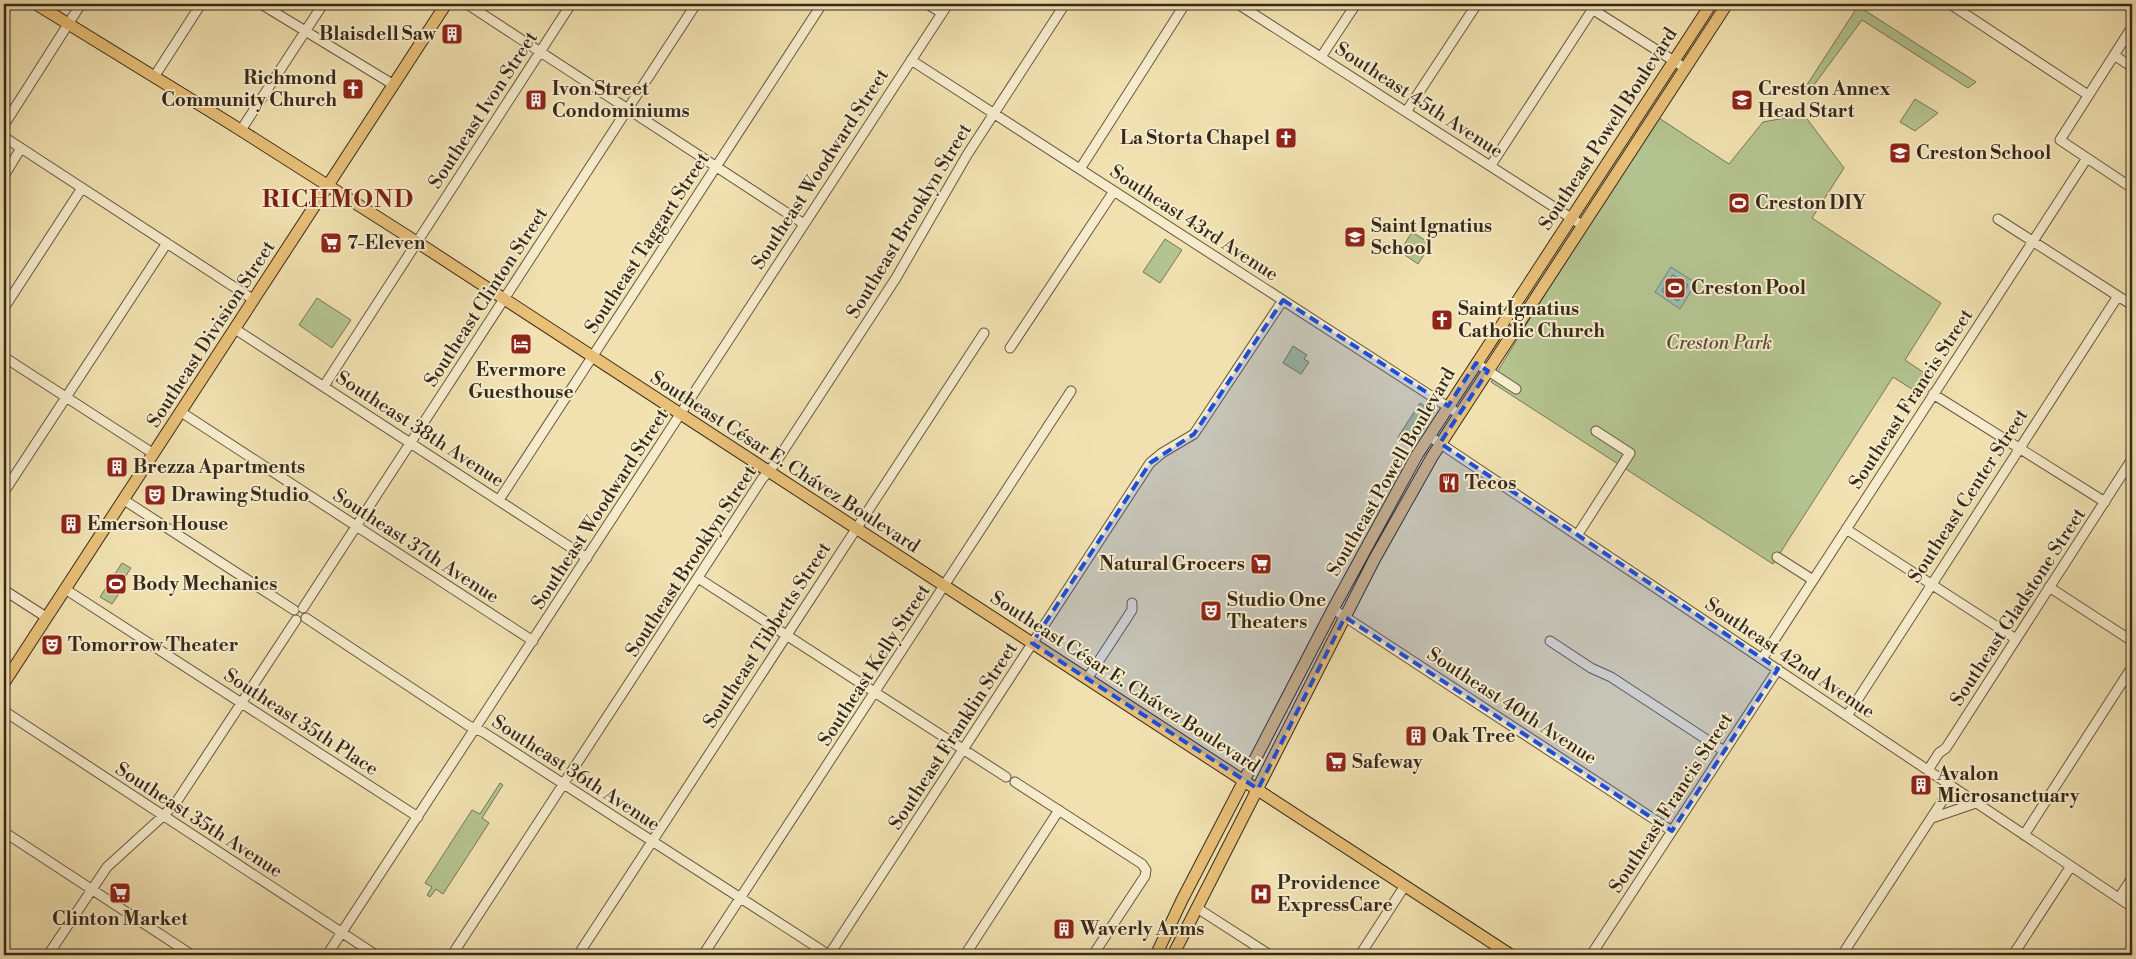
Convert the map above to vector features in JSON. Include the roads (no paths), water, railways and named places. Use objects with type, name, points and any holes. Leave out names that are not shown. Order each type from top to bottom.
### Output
[{"type":"main road","name":"Southeast César E. Chávez Boulevard","points":[[36,4],[241,130],[416,242],[1511,955]]},
{"type":"main road","name":"Southeast Division Street","points":[[4,683],[446,4]]},
{"type":"main road","name":"Southeast Powell Boulevard","points":[[1156,955],[1186,893],[1333,609],[1429,436],[1711,4]]},
{"type":"main road","name":"Southeast Powell Boulevard","points":[[1173,955],[1374,560],[1440,443],[1727,4]]},
{"type":"street","points":[[4,125],[81,4]]},
{"type":"street","points":[[154,77],[201,4]]},
{"type":"street","points":[[261,4],[394,85]]},
{"type":"street","points":[[241,130],[323,4]]},
{"type":"street","points":[[466,4],[804,224]]},
{"type":"street","name":"Southeast Ivon Street","points":[[324,386],[571,4]]},
{"type":"street","name":"Southeast Clinton Street","points":[[304,608],[696,4]]},
{"type":"street","name":"Southeast Taggart Street","points":[[499,500],[822,4]]},
{"type":"street","points":[[927,4],[942,13]]},
{"type":"street","name":"Southeast Woodward Street","points":[[326,955],[418,818],[948,4]]},
{"type":"street","name":"Southeast Brooklyn Street","points":[[452,955],[896,278],[967,156],[1065,4]]},
{"type":"street","points":[[1080,169],[1186,4]]},
{"type":"street","name":"Southeast 45th Avenue","points":[[1238,4],[1582,225]]},
{"type":"street","points":[[1321,57],[1356,4]]},
{"type":"street","points":[[1406,112],[1477,4]]},
{"type":"street","points":[[1950,4],[1962,7],[2088,95]]},
{"type":"street","points":[[1491,165],[1594,7],[1685,68]]},
{"type":"street","points":[[2132,27],[2060,140],[2132,188]]},
{"type":"street","points":[[2114,55],[2132,67]]},
{"type":"street","name":"Southeast 43rd Avenue","points":[[911,60],[1460,414]]},
{"type":"street","points":[[4,137],[254,300]]},
{"type":"street","points":[[4,176],[21,148]]},
{"type":"street","name":"Southeast Francis Street","points":[[1762,659],[2088,158]]},
{"type":"street","points":[[4,308],[82,188]]},
{"type":"street","points":[[1010,348],[1114,190]]},
{"type":"street","points":[[1998,219],[2132,305]]},
{"type":"street","points":[[4,492],[167,243]]},
{"type":"street","name":"Southeast Center Street","points":[[1847,716],[2118,296]]},
{"type":"street","name":"Southeast Franklin Street","points":[[829,955],[1150,463],[1162,453],[1194,434],[1283,300]]},
{"type":"street","name":"Southeast 38th Avenue","points":[[235,329],[587,558]]},
{"type":"street","name":"Southeast Tibbetts Street","points":[[578,955],[984,334]]},
{"type":"street","points":[[4,357],[154,454]]},
{"type":"street","points":[[1476,363],[1516,389]]},
{"type":"street","name":"Southeast Kelly Street","points":[[703,955],[1071,391]]},
{"type":"street","points":[[1933,394],[2105,502]]},
{"type":"street","name":"Southeast 37th Avenue","points":[[181,412],[533,641]]},
{"type":"street","points":[[1578,534],[1630,453],[1596,431]]},
{"type":"street","name":"Southeast 42nd Avenue","points":[[1429,436],[1578,534],[2132,907]]},
{"type":"street","name":"Southeast Gladstone Street","points":[[1928,770],[1939,753],[1946,748],[2132,459]]},
{"type":"street","points":[[124,500],[294,610]]},
{"type":"street","points":[[1846,529],[2016,639]]},
{"type":"street","points":[[1777,557],[1813,580]]},
{"type":"street","points":[[698,578],[1006,777]]},
{"type":"street","points":[[2050,587],[2132,641]]},
{"type":"street","name":"Southeast 35th Place","points":[[65,589],[242,702],[418,818]]},
{"type":"street","points":[[4,590],[46,617]]},
{"type":"street","points":[[1087,679],[1132,610],[1132,602]]},
{"type":"street","points":[[294,610],[298,607],[304,608],[307,613],[306,618],[300,621],[296,620]]},
{"type":"street","name":"Southeast 40th Avenue","points":[[1333,609],[1672,830]]},
{"type":"street","points":[[294,610],[293,616],[296,620]]},
{"type":"street","name":"Southeast 36th Avenue","points":[[306,618],[829,955]]},
{"type":"street","points":[[48,955],[91,889],[112,861],[163,816],[176,801],[296,620]]},
{"type":"street","points":[[1550,641],[1591,668],[1612,677],[1724,751]]},
{"type":"street","points":[[2024,835],[2132,667]]},
{"type":"street","name":"Southeast Francis Street","points":[[1591,955],[1778,669]]},
{"type":"street","name":"Southeast 35th Avenue","points":[[4,711],[376,955]]},
{"type":"street","points":[[1016,782],[1142,864],[1146,870],[1145,876],[1093,955]]},
{"type":"street","points":[[1842,955],[1952,786]]},
{"type":"street","points":[[1932,818],[1976,803]]},
{"type":"street","points":[[965,955],[1059,810]]},
{"type":"street","points":[[4,832],[192,955]]},
{"type":"street","points":[[2013,955],[2072,866]]},
{"type":"street","points":[[2119,898],[2132,878]]},
{"type":"street","points":[[1360,955],[1404,887]]},
{"type":"street","points":[[1197,908],[1270,955]]},
{"type":"street","points":[[4,952],[8,955]]},
{"type":"water","name":"Creston Pool","points":[[1671,267],[1696,283],[1680,309],[1655,292]]},
{"type":"place","name":"Blaisdell Saw","points":[[452,34]]},
{"type":"place","name":"Richmond Community Church","points":[[353,89]]},
{"type":"place","name":"Ivon Street Condominiums","points":[[536,100]]},
{"type":"place","name":"Creston Annex Head Start","points":[[1742,100]]},
{"type":"place","name":"La Storta Chapel","points":[[1286,138]]},
{"type":"place","name":"Creston School","points":[[1900,153]]},
{"type":"place","name":"Creston DIY","points":[[1739,203]]},
{"type":"place","name":"Saint Ignatius School","points":[[1355,237]]},
{"type":"place","name":"7-Eleven","points":[[331,243]]},
{"type":"place","name":"Creston Pool","points":[[1675,288]]},
{"type":"place","name":"Saint Ignatius Catholic Church","points":[[1442,320]]},
{"type":"place","name":"Evermore Guesthouse","points":[[521,344]]},
{"type":"place","name":"Brezza Apartments","points":[[117,467]]},
{"type":"place","name":"Tecos","points":[[1449,483]]},
{"type":"place","name":"Drawing Studio","points":[[155,495]]},
{"type":"place","name":"Emerson House","points":[[71,524]]},
{"type":"place","name":"Natural Grocers","points":[[1261,564]]},
{"type":"place","name":"Body Mechanics","points":[[116,584]]},
{"type":"place","name":"Studio One Theaters","points":[[1211,611]]},
{"type":"place","name":"Tomorrow Theater","points":[[52,645]]},
{"type":"place","name":"Oak Tree","points":[[1416,736]]},
{"type":"place","name":"Safeway","points":[[1336,762]]},
{"type":"place","name":"Avalon Microsanctuary","points":[[1921,785]]},
{"type":"place","name":"Clinton Market","points":[[120,893]]},
{"type":"place","name":"Providence ExpressCare","points":[[1261,894]]},
{"type":"place","name":"Waverly Arms","points":[[1064,929]]},
{"type":"district","name":"RICHMOND","points":[[338,200]]},
{"type":"park label","name":"Creston Park","points":[[1719,343]]}]
